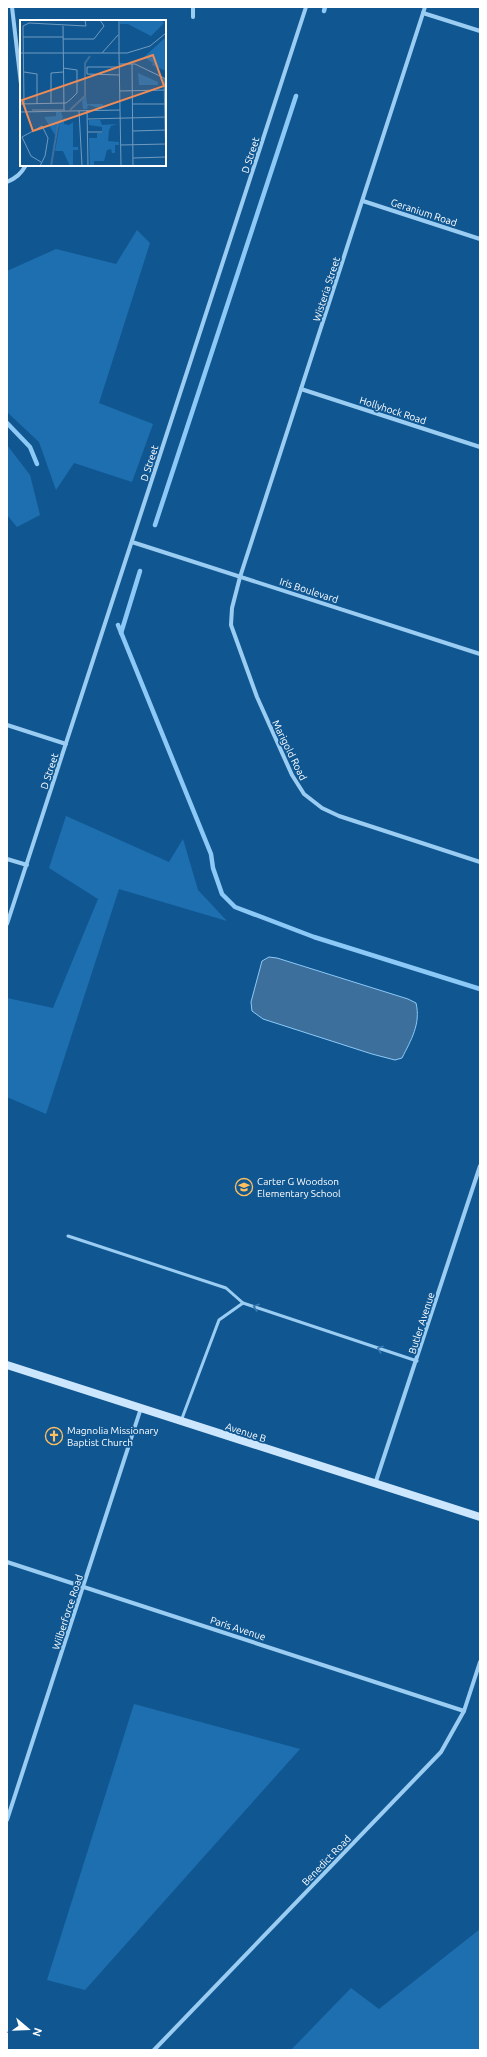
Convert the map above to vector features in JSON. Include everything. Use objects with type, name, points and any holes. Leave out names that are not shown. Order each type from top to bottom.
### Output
[{"type":"main road","name":"Avenue B","points":[[7,1365],[480,1517]]},
{"type":"street","points":[[12,7],[20,75]]},
{"type":"street","points":[[193,7],[193,18]]},
{"type":"street","name":"D Street","points":[[7,924],[306,7]]},
{"type":"street","name":"Wisteria Street","points":[[240,577],[425,7]]},
{"type":"street","points":[[424,13],[480,31]]},
{"type":"street","points":[[7,182],[15,179],[25,166]]},
{"type":"street","name":"Geranium Road","points":[[363,201],[480,239]]},
{"type":"street","name":"Hollyhock Road","points":[[301,389],[480,447]]},
{"type":"street","name":"Iris Boulevard","points":[[132,542],[480,654]]},
{"type":"street","name":"Marigold Road","points":[[240,577],[232,608],[231,625],[235,639],[257,697],[292,775],[304,794],[322,808],[339,816],[480,862]]},
{"type":"street","points":[[7,725],[66,744]]},
{"type":"street","points":[[7,859],[27,864]]},
{"type":"street","name":"Butler Avenue","points":[[375,1484],[417,1362],[480,1166]]},
{"type":"street","name":"Wilberforce Road","points":[[7,1820],[84,1586],[140,1408]]},
{"type":"street","name":"Paris Avenue","points":[[7,1562],[464,1711]]},
{"type":"street","name":"Benedict Road","points":[[154,2050],[441,1752],[464,1711],[480,1662]]},
{"type":"lane","points":[[68,1236],[226,1288],[243,1303],[417,1362]]},
{"type":"lane","points":[[181,1421],[219,1320],[243,1303]]},
{"type":"shaded area","points":[[137,230],[150,243],[99,403],[153,424],[132,482],[74,463],[56,490],[39,442],[7,412],[7,271],[56,249],[116,264]]},
{"type":"shaded area","points":[[7,445],[30,475],[40,515],[17,527],[7,515]]},
{"type":"shaded area","points":[[66,816],[169,862],[183,839],[198,890],[227,921],[119,889],[46,1114],[7,1097],[7,998],[53,1008],[98,899],[49,868]]},
{"type":"shaded area","points":[[269,957],[277,958],[408,999],[416,1003],[416,1025],[412,1038],[402,1058],[395,1060],[372,1054],[263,1019],[252,1011],[251,1002],[262,961]]},
{"type":"shaded area","points":[[134,1704],[300,1749],[85,1990],[47,1980]]},
{"type":"shaded area","points":[[480,1929],[480,2050],[291,2050],[351,1988],[379,2009]]},
{"type":"waterway","points":[[324,11],[325,7]]},
{"type":"waterway","points":[[155,525],[296,96]]},
{"type":"waterway","points":[[7,423],[30,447],[37,464]]},
{"type":"waterway","points":[[121,633],[140,571]]},
{"type":"waterway","points":[[118,625],[211,854],[213,868],[222,894],[235,907],[314,937],[480,989]]},
{"type":"place","name":"Carter G Woodson Elementary School","points":[[244,1187]]},
{"type":"place","name":"Magnolia Missionary Baptist Church","points":[[54,1436]]}]
